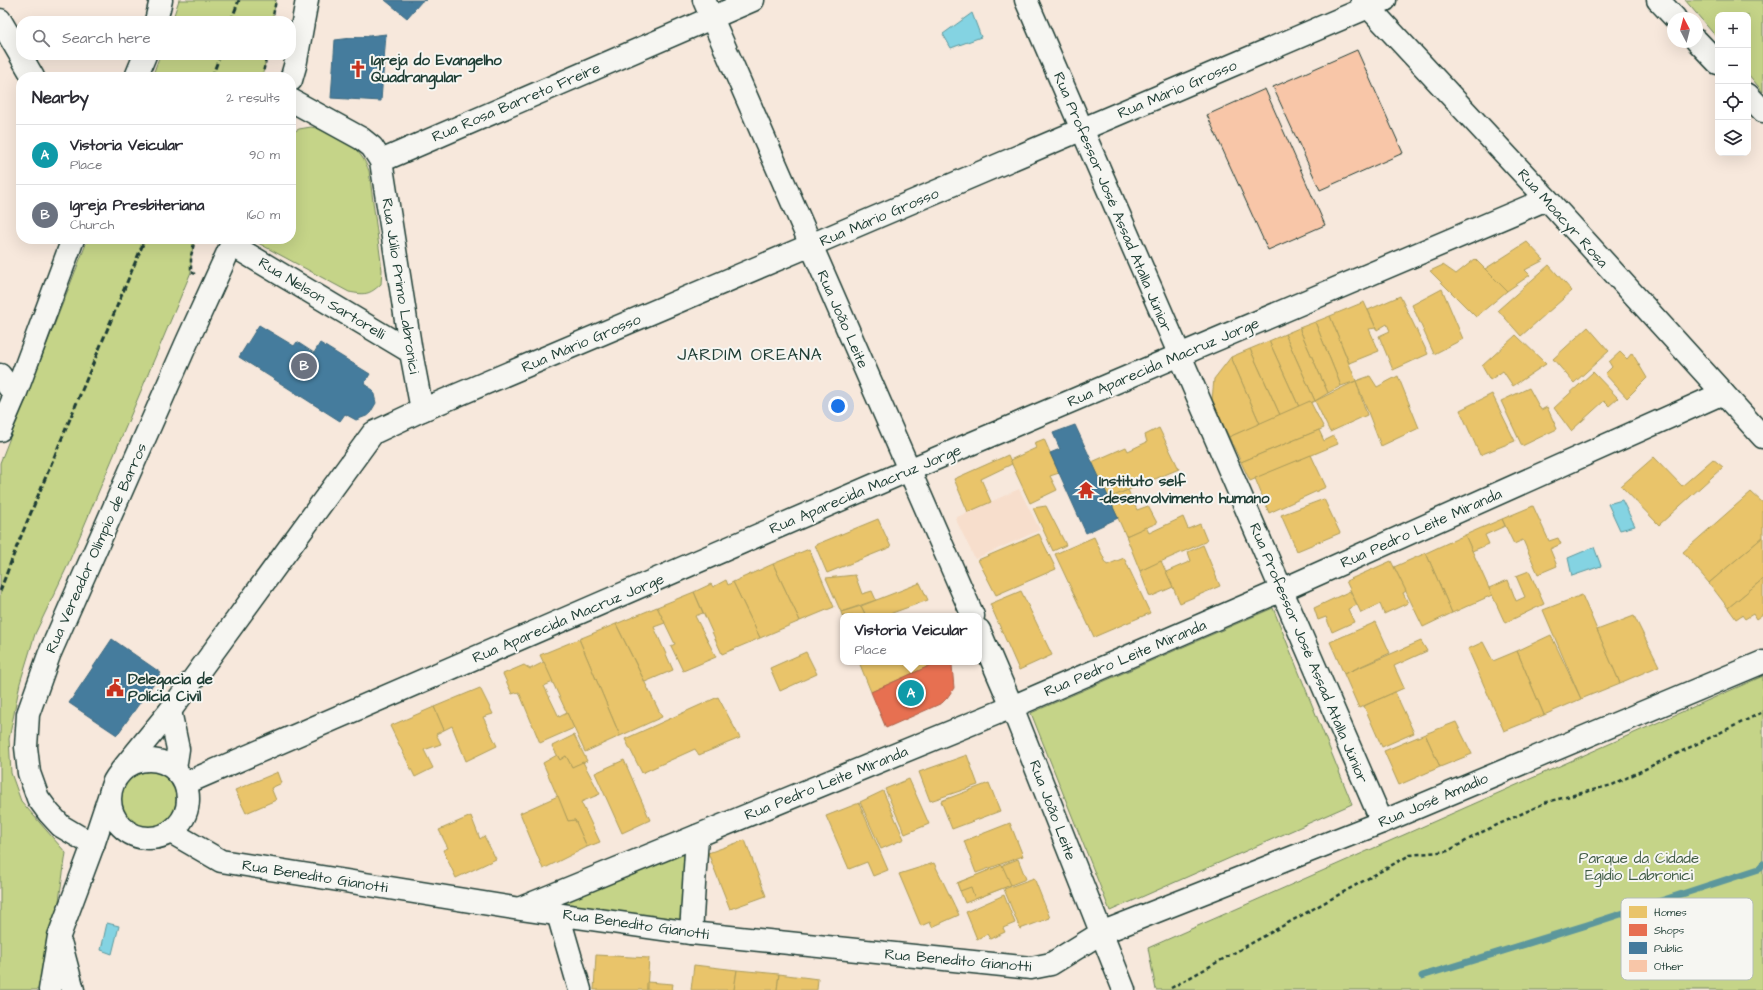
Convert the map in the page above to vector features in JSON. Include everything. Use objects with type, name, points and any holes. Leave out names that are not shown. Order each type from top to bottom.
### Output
[{"type":"street","points":[[157,16],[161,0]]},
{"type":"street","points":[[293,72],[307,0]]},
{"type":"street","name":"Rua Rosa Barreto Freire","points":[[381,161],[708,9],[754,0]]},
{"type":"street","name":"Rua Professor José Assad Atalla Júnior","points":[[1026,0],[1382,822]]},
{"type":"street","points":[[1658,0],[1669,12]]},
{"type":"street","name":"Rua Mário Grosso","points":[[170,711],[373,433],[422,410],[1082,130],[1372,2]]},
{"type":"street","name":"Rua Moacyr Rosa","points":[[1372,2],[1547,199],[1763,437]]},
{"type":"street","name":"Rua João Leite","points":[[708,9],[972,613]]},
{"type":"street","points":[[0,20],[16,48]]},
{"type":"street","points":[[1703,47],[1715,60]]},
{"type":"street","points":[[23,60],[30,72]]},
{"type":"street","points":[[138,72],[143,60]]},
{"type":"street","points":[[1751,98],[1763,111]]},
{"type":"street","points":[[296,103],[362,139],[372,148],[381,161]]},
{"type":"street","name":"Rua Júlio Primo Labronici","points":[[381,161],[411,352],[422,410]]},
{"type":"street","name":"Rua Aparecida Macruz Jorge","points":[[180,776],[909,470],[1547,199]]},
{"type":"street","points":[[0,430],[15,395],[71,244]]},
{"type":"street","name":"Rua Vereador Olímpio de Barros","points":[[93,845],[61,826],[38,798],[29,773],[26,748],[28,714],[49,655],[232,244]]},
{"type":"street","name":"Rua Nelson Sartorelli","points":[[236,244],[411,352]]},
{"type":"street","points":[[0,375],[15,395]]},
{"type":"street","name":"Rua Pedro Leite Miranda","points":[[520,908],[1012,707],[1282,590],[1723,393]]},
{"type":"street","name":"Rua João Leite","points":[[982,637],[1012,707],[1124,990]]},
{"type":"street","name":"Rua José Amadio","points":[[1101,933],[1382,822],[1763,662]]},
{"type":"street","points":[[50,990],[59,936],[93,845],[114,782],[121,771],[170,711]]},
{"type":"street","points":[[170,711],[178,749],[180,776]]},
{"type":"street","points":[[93,845],[135,836],[147,838],[159,837],[171,832],[181,824],[186,813],[189,802],[188,789],[180,776],[165,763],[154,760],[142,760],[131,764],[121,771]]},
{"type":"street","points":[[110,792],[110,806],[115,819],[124,829],[135,836]]},
{"type":"street","name":"Rua Benedito Gianotti","points":[[171,832],[221,861],[558,914],[691,933],[1031,968],[1051,964],[1101,933]]},
{"type":"street","points":[[691,933],[697,836]]},
{"type":"street","points":[[558,914],[580,990]]},
{"type":"street","points":[[59,936],[73,990]]},
{"type":"path","points":[[273,16],[276,0]]},
{"type":"path","points":[[263,72],[266,60]]},
{"type":"path","points":[[1171,988],[1410,854],[1448,851],[1482,832],[1547,802],[1612,785],[1763,712]]},
{"type":"shaded area","points":[[1019,489],[1040,530],[975,559],[955,518]]},
{"type":"green space","points":[[179,0],[276,0],[273,16],[174,16]]},
{"type":"green space","points":[[1685,0],[1763,0],[1763,92],[1751,78],[1751,12],[1715,12],[1715,35],[1703,21],[1703,12],[1695,12]]},
{"type":"green space","points":[[158,60],[266,60],[263,72],[154,72]]},
{"type":"green space","points":[[311,127],[318,128],[346,141],[362,157],[369,171],[382,270],[381,284],[370,292],[359,294],[349,292],[260,244],[296,244],[296,130]]},
{"type":"green space","points":[[86,244],[194,244],[191,256],[191,272],[66,569],[35,634],[20,683],[9,739],[11,773],[21,801],[66,853],[57,914],[39,990],[0,990],[0,463]]},
{"type":"green space","points":[[1273,608],[1352,804],[1110,911],[1031,713]]},
{"type":"green space","name":"Parque da Cidade Egidio Labronici","points":[[1763,676],[1763,990],[1156,990],[1148,948]]},
{"type":"green space","points":[[140,770],[152,770],[163,775],[171,783],[176,794],[174,812],[163,825],[152,830],[140,830],[129,825],[121,817],[116,806],[116,794],[121,783],[129,775]]},
{"type":"green space","points":[[688,849],[683,922],[554,903]]},
{"type":"water","points":[[972,13],[981,37],[951,48],[943,34]]},
{"type":"water","points":[[1622,500],[1635,526],[1620,530],[1608,504]]},
{"type":"water","points":[[1594,547],[1601,566],[1572,576],[1568,558]]},
{"type":"water","points":[[107,923],[119,926],[112,954],[101,950]]},
{"type":"building: Homes","points":[[1527,242],[1544,260],[1525,270],[1530,275],[1507,291],[1485,269]]},
{"type":"building: Homes","points":[[1475,259],[1507,291],[1476,317],[1430,271],[1443,265],[1456,274]]},
{"type":"building: Homes","points":[[1549,265],[1572,291],[1521,336],[1498,310]]},
{"type":"building: Homes","points":[[1442,289],[1463,339],[1434,354],[1412,305]]},
{"type":"building: Homes","points":[[1400,296],[1428,354],[1393,370],[1379,336],[1390,331],[1387,324],[1377,330],[1368,310]]},
{"type":"building: Homes","points":[[1364,302],[1376,328],[1369,329],[1379,351],[1349,363],[1330,316]]},
{"type":"building: Homes","points":[[1330,316],[1356,381],[1341,386],[1315,322]]},
{"type":"building: Homes","points":[[1315,322],[1341,386],[1328,393],[1299,328]]},
{"type":"building: Homes","points":[[1588,327],[1609,351],[1574,383],[1553,359]]},
{"type":"building: Homes","points":[[1299,328],[1328,393],[1315,401],[1285,334]]},
{"type":"building: Homes","points":[[1285,334],[1315,401],[1299,407],[1269,341]]},
{"type":"building: Homes","points":[[1516,335],[1546,364],[1513,386],[1503,371],[1490,380],[1482,366]]},
{"type":"building: Homes","points":[[1269,341],[1299,407],[1280,415],[1250,349]]},
{"type":"building: Homes","points":[[1250,349],[1280,415],[1260,424],[1231,357]]},
{"type":"building: Homes","points":[[1620,352],[1627,359],[1632,353],[1647,378],[1627,398],[1605,374],[1612,367],[1609,362]]},
{"type":"building: Homes","points":[[1231,357],[1260,424],[1229,437],[1212,400],[1214,379]]},
{"type":"building: Homes","points":[[1593,372],[1618,398],[1609,406],[1604,401],[1571,431],[1554,408]]},
{"type":"building: Homes","points":[[1370,376],[1377,387],[1398,376],[1419,428],[1381,446],[1356,381]]},
{"type":"building: Homes","points":[[1356,381],[1367,415],[1330,432],[1315,401]]},
{"type":"building: Homes","points":[[1529,388],[1541,410],[1547,407],[1557,429],[1522,446],[1501,401]]},
{"type":"building: Homes","points":[[1492,394],[1515,441],[1480,455],[1460,410]]},
{"type":"building: Homes","points":[[1310,401],[1324,428],[1241,462],[1229,437]]},
{"type":"building: Homes","points":[[1159,428],[1179,469],[1109,498],[1092,462],[1126,447],[1128,451],[1147,442],[1145,435]]},
{"type":"building: Homes","points":[[1319,430],[1324,441],[1334,436],[1338,444],[1250,481],[1241,462]]},
{"type":"building: Homes","points":[[1044,439],[1059,473],[1050,476],[1057,490],[1030,503],[1010,460],[1036,448],[1034,443]]},
{"type":"building: Homes","points":[[1008,455],[1012,464],[981,479],[991,502],[968,512],[954,479]]},
{"type":"building: Homes","points":[[1311,455],[1326,487],[1269,513],[1255,478]]},
{"type":"building: Homes","points":[[1654,457],[1682,486],[1713,459],[1723,467],[1659,525],[1621,486]]},
{"type":"building: Homes","points":[[1128,490],[1137,510],[1148,506],[1157,523],[1126,536],[1109,498]]},
{"type":"building: Homes","points":[[1751,492],[1763,503],[1763,537],[1709,583],[1683,552]]},
{"type":"building: Homes","points":[[1324,499],[1340,533],[1297,551],[1281,515]]},
{"type":"building: Homes","points":[[1046,506],[1066,545],[1053,551],[1033,508]]},
{"type":"building: Homes","points":[[1533,506],[1549,541],[1558,538],[1561,544],[1550,549],[1557,566],[1538,574],[1523,540],[1514,544],[1502,519]]},
{"type":"building: Homes","points":[[1183,517],[1188,529],[1200,524],[1207,541],[1140,571],[1126,536],[1146,527],[1149,533]]},
{"type":"building: Homes","points":[[878,519],[891,547],[827,573],[815,545]]},
{"type":"building: Homes","points":[[1502,519],[1505,526],[1485,535],[1489,544],[1472,551],[1465,535]]},
{"type":"building: Homes","points":[[1039,534],[1056,569],[996,595],[978,560]]},
{"type":"building: Homes","points":[[1465,535],[1492,595],[1452,613],[1426,553]]},
{"type":"building: Homes","points":[[1094,537],[1107,565],[1124,558],[1150,613],[1094,637],[1055,554]]},
{"type":"building: Homes","points":[[1763,537],[1763,579],[1728,608],[1709,583]]},
{"type":"building: Homes","points":[[1203,545],[1220,586],[1180,603],[1166,572],[1191,561],[1188,552]]},
{"type":"building: Homes","points":[[809,549],[834,607],[800,621],[773,564]]},
{"type":"building: Homes","points":[[1426,553],[1452,613],[1423,627],[1394,567]]},
{"type":"building: Homes","points":[[1161,561],[1173,587],[1150,597],[1140,571]]},
{"type":"building: Homes","points":[[1391,561],[1406,591],[1403,593],[1408,603],[1384,614],[1380,604],[1361,613],[1346,581]]},
{"type":"building: Homes","points":[[773,564],[800,621],[760,638],[733,582]]},
{"type":"building: Homes","points":[[1529,571],[1544,604],[1505,623],[1489,588],[1508,580],[1516,601],[1525,597],[1516,576]]},
{"type":"building: Homes","points":[[855,575],[862,594],[872,591],[876,600],[841,612],[826,578]]},
{"type":"building: Homes","points":[[1763,579],[1763,614],[1756,619],[1753,614],[1745,619],[1742,615],[1736,619],[1728,608]]},
{"type":"building: Homes","points":[[726,580],[728,585],[733,582],[760,638],[722,654],[694,592],[711,584],[713,587]]},
{"type":"building: Homes","points":[[920,583],[928,600],[892,613],[864,613],[861,606]]},
{"type":"building: Homes","points":[[1021,591],[1052,655],[1019,670],[990,604]]},
{"type":"building: Homes","points":[[1350,591],[1357,605],[1348,609],[1354,622],[1332,632],[1326,617],[1318,620],[1314,608]]},
{"type":"building: Homes","points":[[694,592],[703,613],[695,616],[716,657],[683,671],[671,646],[675,644],[657,607]]},
{"type":"building: Homes","points":[[1582,595],[1620,683],[1581,699],[1543,610]]},
{"type":"building: Homes","points":[[861,606],[864,613],[841,613]]},
{"type":"building: Homes","points":[[657,607],[665,623],[654,627],[673,670],[645,682],[616,624]]},
{"type":"building: Homes","points":[[1634,616],[1659,666],[1620,683],[1597,630]]},
{"type":"building: Homes","points":[[1376,622],[1390,653],[1344,674],[1330,642]]},
{"type":"building: Homes","points":[[616,624],[662,717],[620,736],[579,639]]},
{"type":"building: Homes","points":[[1551,635],[1581,699],[1544,715],[1517,651]]},
{"type":"building: Homes","points":[[579,639],[620,736],[585,752],[540,655]]},
{"type":"building: Homes","points":[[1421,641],[1427,651],[1394,666],[1404,688],[1359,708],[1344,674]]},
{"type":"building: Homes","points":[[1483,642],[1493,661],[1517,651],[1544,715],[1504,731],[1468,649]]},
{"type":"building: Homes","points":[[806,652],[817,674],[780,691],[770,668]]},
{"type":"building: Homes","points":[[544,662],[553,682],[544,686],[559,717],[567,713],[574,728],[540,743],[519,692],[512,694],[503,674],[524,665],[530,669]]},
{"type":"building: Homes","points":[[860,665],[931,665],[871,692]]},
{"type":"building: Homes","points":[[480,688],[493,714],[483,717],[497,746],[466,761],[452,726],[444,730],[434,707]]},
{"type":"building: Homes","points":[[1395,692],[1414,733],[1382,747],[1364,706]]},
{"type":"building: Homes","points":[[718,697],[740,738],[699,755],[695,749],[642,773],[625,739]]},
{"type":"building: Homes","points":[[434,707],[444,730],[436,734],[441,744],[424,750],[433,768],[415,777],[390,726]]},
{"type":"building: Homes","points":[[1456,722],[1472,754],[1440,767],[1425,734]]},
{"type":"building: Homes","points":[[1425,734],[1440,767],[1399,785],[1384,751]]},
{"type":"building: Homes","points":[[574,735],[587,761],[572,767],[566,756],[560,760],[552,746]]},
{"type":"building: Homes","points":[[557,755],[560,760],[566,756],[572,767],[583,762],[600,794],[581,802],[600,842],[587,847],[575,820],[568,821],[543,763]]},
{"type":"building: Homes","points":[[967,755],[978,785],[930,801],[919,772]]},
{"type":"building: Homes","points":[[624,760],[650,820],[622,833],[595,773]]},
{"type":"building: Homes","points":[[278,772],[282,783],[271,788],[276,800],[246,813],[235,790]]},
{"type":"building: Homes","points":[[909,779],[929,824],[905,834],[885,789]]},
{"type":"building: Homes","points":[[989,783],[1000,811],[952,829],[941,801]]},
{"type":"building: Homes","points":[[883,791],[904,839],[881,849],[860,802]]},
{"type":"building: Homes","points":[[558,796],[568,821],[575,820],[587,847],[543,869],[520,813]]},
{"type":"building: Homes","points":[[859,803],[888,870],[873,876],[867,862],[849,869],[826,816]]},
{"type":"building: Homes","points":[[471,816],[480,839],[484,836],[496,859],[456,878],[443,850],[448,848],[439,830]]},
{"type":"building: Homes","points":[[1010,823],[1023,856],[976,873],[964,841]]},
{"type":"building: Homes","points":[[745,840],[766,896],[730,909],[708,853]]},
{"type":"building: Homes","points":[[1018,859],[1026,879],[965,903],[957,883]]},
{"type":"building: Homes","points":[[934,863],[959,915],[932,927],[930,922],[921,926],[899,874]]},
{"type":"building: Homes","points":[[1002,865],[1011,885],[975,899],[971,887],[960,891],[957,883]]},
{"type":"building: Homes","points":[[1034,878],[1050,918],[1020,929],[1004,889]]},
{"type":"building: Homes","points":[[1004,895],[1015,923],[1003,928],[1005,932],[990,939],[987,934],[977,939],[966,912]]},
{"type":"building: Homes","points":[[596,955],[649,958],[647,990],[594,990]]},
{"type":"building: Homes","points":[[694,965],[737,970],[734,990],[691,990]]},
{"type":"building: Homes","points":[[737,970],[779,974],[777,990],[734,990]]},
{"type":"building: Homes","points":[[779,974],[818,979],[817,990],[777,990]]},
{"type":"building: Homes","points":[[647,982],[673,984],[672,990],[647,990]]},
{"type":"building: Shops","points":[[931,665],[952,665],[954,688],[942,703],[886,728],[871,692]]},
{"type":"building: Public","points":[[385,0],[427,0],[422,1],[407,18]]},
{"type":"building: Public","name":"Igreja do Evangelho Quadrangular","points":[[386,34],[381,101],[331,98],[335,40]]},
{"type":"building: Public","points":[[259,325],[294,346],[297,342],[314,353],[320,343],[370,374],[364,384],[373,390],[376,403],[369,415],[356,420],[345,414],[340,421],[239,357]]},
{"type":"building: Public","name":"Instituto self -desenvolvimento humano","points":[[1075,425],[1118,518],[1086,533],[1050,453],[1060,449],[1053,433]]},
{"type":"building: Public","name":"Delegacia de Polícia Civil","points":[[112,639],[161,673],[117,735],[69,703]]},
{"type":"building: Other","points":[[1357,50],[1403,153],[1320,190],[1273,87]]},
{"type":"building: Other","points":[[1265,89],[1325,225],[1268,250],[1207,115]]},
{"type":"waterway","points":[[1670,898],[1759,869],[1763,864]]},
{"type":"waterway","points":[[1422,976],[1621,914]]},
{"type":"railway","points":[[233,16],[239,0]]},
{"type":"railway","points":[[214,72],[218,60]]},
{"type":"railway","points":[[0,591],[17,546],[143,244]]},
{"type":"place","name":"Igreja do Evangelho Quadrangular","points":[[358,69]]},
{"type":"place","name":"Igreja Presbiteriana","points":[[304,366]]},
{"type":"place","name":"Instituto self -desenvolvimento humano","points":[[1086,490]]},
{"type":"place","name":"Delegacia de Polícia Civil","points":[[115,688]]},
{"type":"place","name":"Vistoria Veicular","points":[[911,693]]},
{"type":"district","name":"JARDIM OREANA","points":[[750,354]]}]
